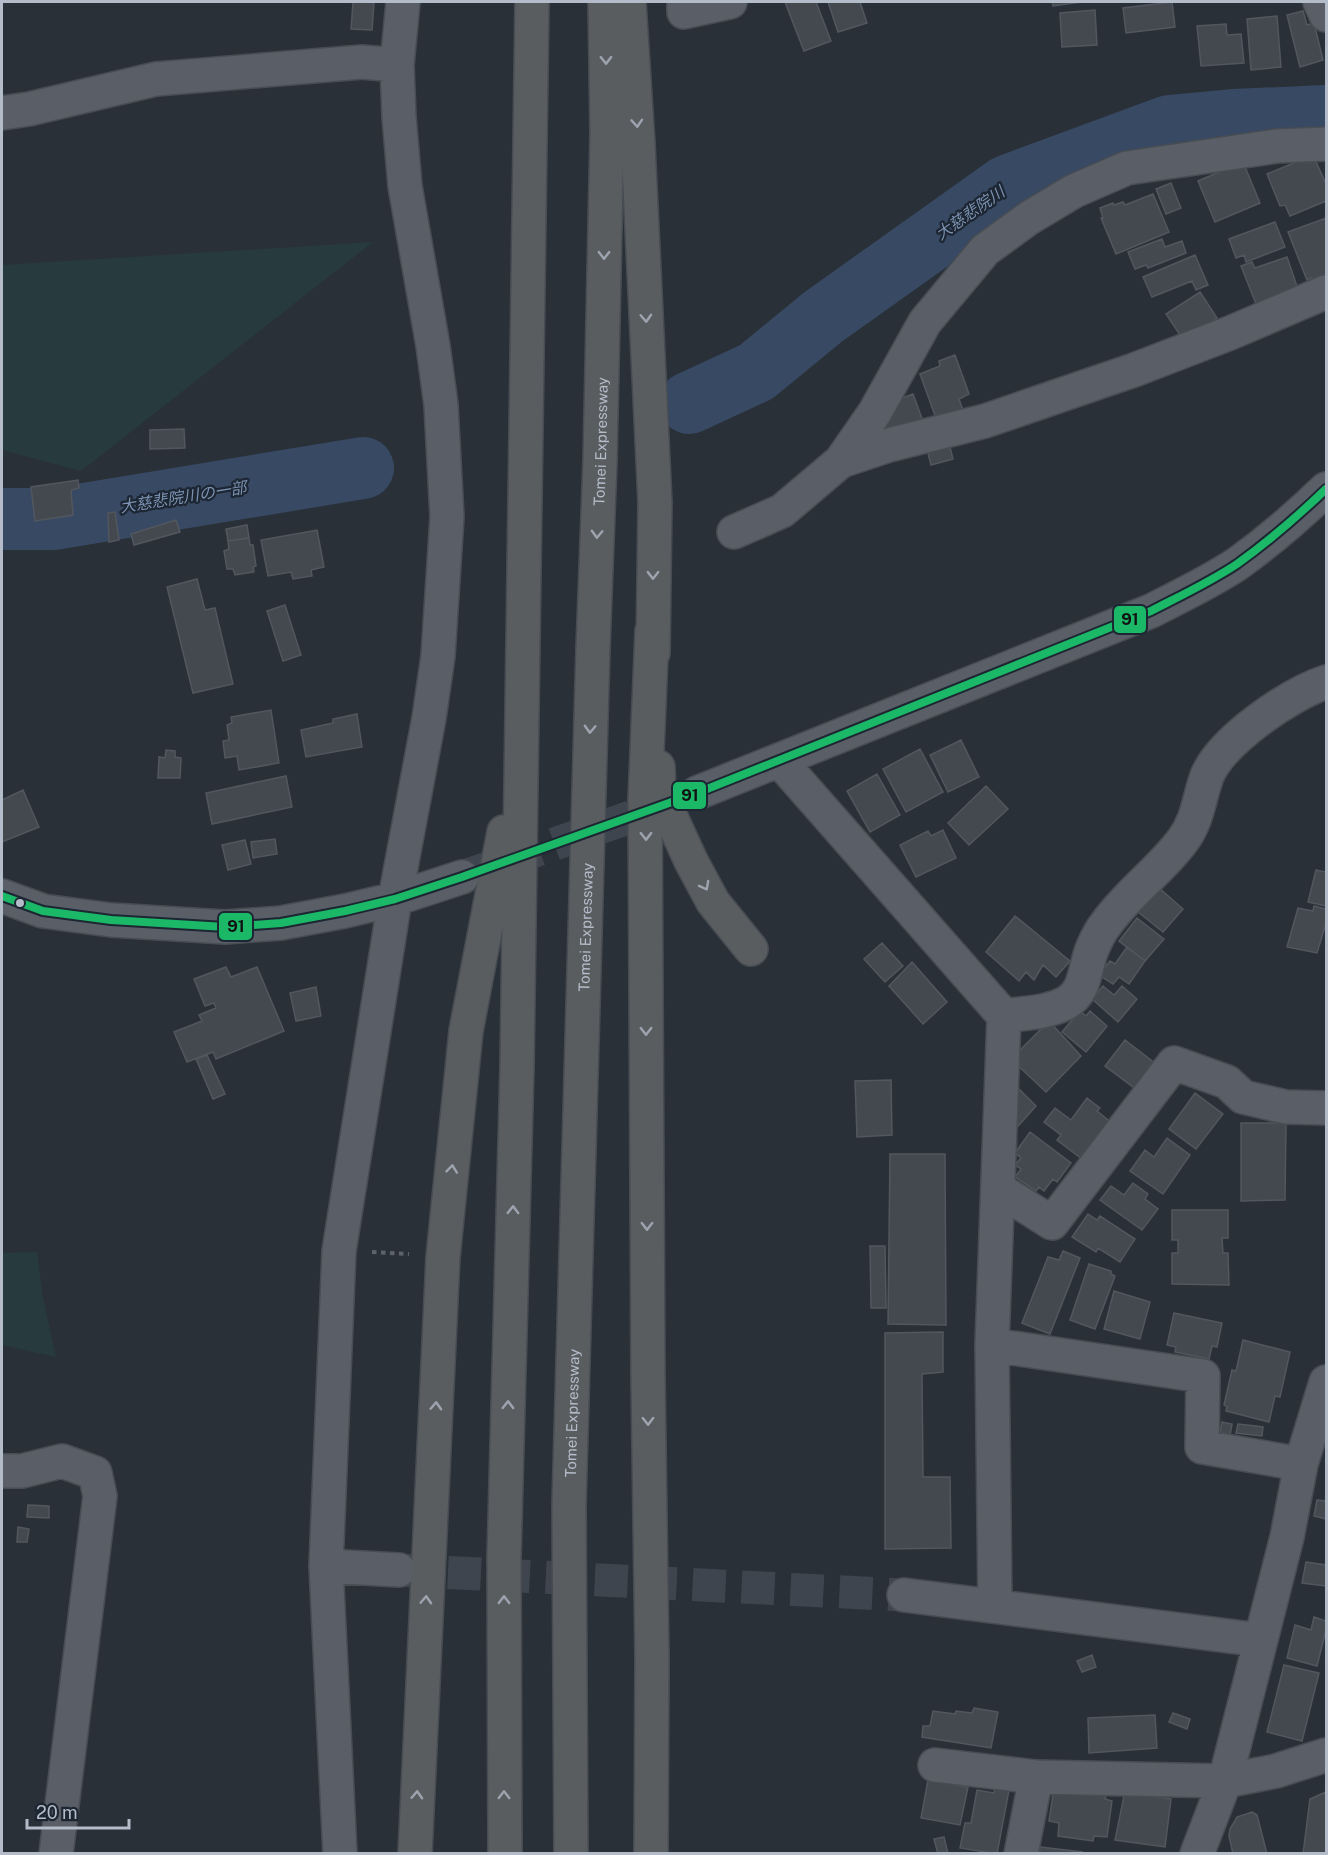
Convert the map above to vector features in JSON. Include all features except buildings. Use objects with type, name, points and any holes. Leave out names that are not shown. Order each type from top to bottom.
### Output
[{"type":"highway","points":[[505,1854],[504,1558],[517,1066],[532,2]]},
{"type":"highway","name":"Tomei Expressway","points":[[571,1854],[569,1504],[600,450],[606,132],[605,2]]},
{"type":"highway","points":[[629,2],[655,502],[645,800],[652,1659],[651,1854]]},
{"type":"highway","points":[[652,631],[659,791],[691,861],[713,902],[751,949]]},
{"type":"highway","points":[[415,1854],[446,1233],[466,1030],[521,748]]},
{"type":"street","points":[[340,1854],[326,1566],[339,1251],[395,899],[429,718],[438,656],[447,516],[441,405],[405,186],[397,65],[403,2]]},
{"type":"street","points":[[684,2],[684,12],[730,2]]},
{"type":"street","points":[[1320,2],[1326,15]]},
{"type":"street","points":[[2,113],[29,109],[156,79],[362,62],[397,65]]},
{"type":"street","points":[[734,532],[782,511],[841,461],[875,412],[925,322],[985,250],[1029,218],[1074,191],[1127,168],[1276,146],[1326,144]]},
{"type":"street","points":[[841,461],[889,445],[985,421],[1134,370],[1230,333],[1326,292]]},
{"type":"street","points":[[697,793],[1151,611],[1236,565],[1295,519],[1326,489]]},
{"type":"street","points":[[1004,1016],[1042,1011],[1067,1002],[1081,988],[1092,948],[1106,924],[1183,840],[1195,821],[1208,775],[1225,751],[1283,702],[1326,682]]},
{"type":"street","points":[[780,761],[1004,1016],[992,1345],[995,1605]]},
{"type":"street","points":[[2,896],[43,911],[99,919],[165,925],[225,927],[281,923],[345,911],[395,899],[462,877]]},
{"type":"street","points":[[998,1189],[1052,1223],[1174,1063],[1227,1082],[1243,1097],[1286,1107],[1326,1108]]},
{"type":"street","points":[[992,1345],[1203,1376],[1202,1447],[1301,1464]]},
{"type":"street","points":[[1197,1854],[1225,1781],[1287,1537],[1301,1464],[1326,1382]]},
{"type":"street","points":[[2,1471],[22,1470],[62,1461],[96,1473],[100,1496],[57,1854]]},
{"type":"street","points":[[326,1566],[399,1570]]},
{"type":"street","points":[[904,1595],[1260,1640]]},
{"type":"street","points":[[935,1766],[1036,1777],[1225,1781],[1276,1771],[1326,1755]]},
{"type":"street","points":[[1021,1854],[1036,1777]]},
{"type":"green space","points":[[373,242],[81,471],[2,450],[2,265]]},
{"type":"green space","points":[[37,1252],[43,1298],[56,1357],[2,1345],[2,1253]]},
{"type":"waterway","name":"大慈悲院川","points":[[689,403],[756,372],[823,317],[1007,186],[1169,126],[1233,120],[1326,116]]},
{"type":"waterway","name":"大慈悲院川の一部","points":[[2,519],[54,519],[363,468]]},
{"type":"tunnel","points":[[462,877],[670,803]]},
{"type":"tunnel","points":[[399,1570],[904,1595]]},
{"type":"transit line","name":"91","points":[[2,896],[43,911],[111,920],[225,927],[281,923],[395,899],[697,793],[1151,611],[1206,583],[1237,564],[1283,528],[1326,489]]}]
